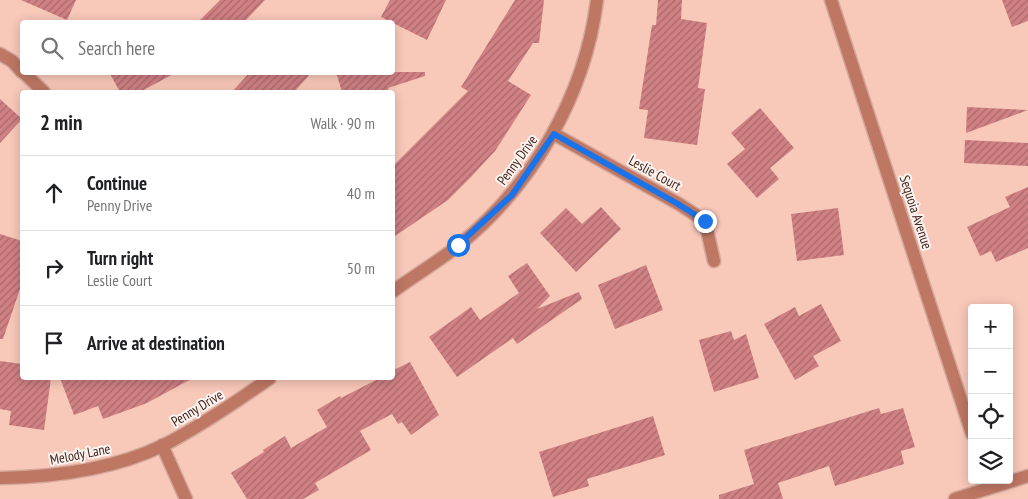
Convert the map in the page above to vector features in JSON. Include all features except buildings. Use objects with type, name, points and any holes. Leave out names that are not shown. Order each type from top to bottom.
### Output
[{"type":"street","name":"Penny Drive","points":[[395,290],[458,245],[512,195],[554,134],[585,62],[598,0]]},
{"type":"street","name":"Sequoia Avenue","points":[[831,0],[968,422]]},
{"type":"street","points":[[0,54],[12,61],[20,69]]},
{"type":"street","points":[[26,75],[42,90]]},
{"type":"street","name":"Leslie Court","points":[[554,134],[705,221],[714,261]]},
{"type":"street","name":"Penny Drive","points":[[162,445],[220,413],[267,380]]},
{"type":"street","points":[[162,445],[186,499]]},
{"type":"street","name":"Melody Lane","points":[[0,478],[41,477],[84,471],[123,461],[162,445]]},
{"type":"street","points":[[955,499],[1028,476]]},
{"type":"route","points":[[458,245],[512,195],[554,134],[705,221]]}]
